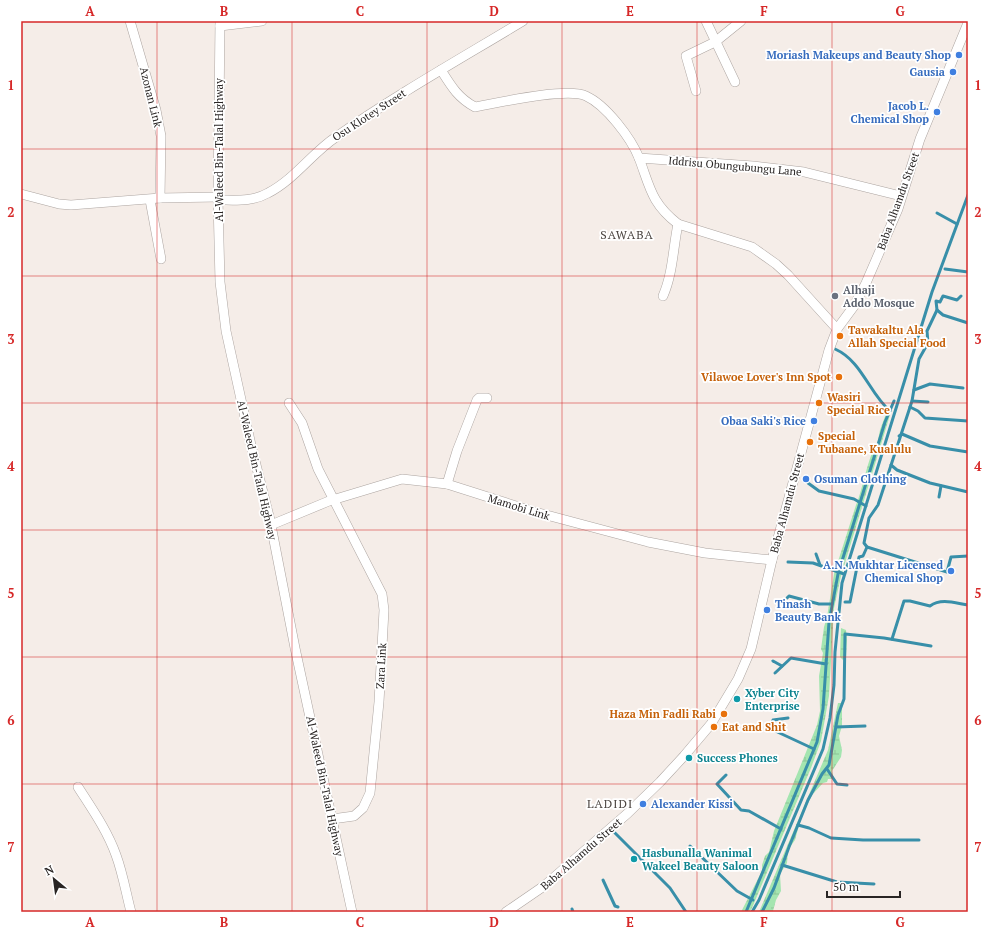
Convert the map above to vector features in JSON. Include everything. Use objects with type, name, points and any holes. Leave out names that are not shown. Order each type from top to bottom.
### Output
[{"type":"street","name":"Azonan Link","points":[[130,21],[156,110],[161,136],[160,198]]},
{"type":"street","points":[[220,24],[262,21]]},
{"type":"street","name":"Osu Klotey Street","points":[[21,193],[59,204],[71,205],[150,200],[160,198],[250,200],[268,193],[288,180],[321,147],[375,109],[523,21]]},
{"type":"street","points":[[706,21],[735,82]]},
{"type":"street","points":[[696,91],[686,56],[715,42],[741,21]]},
{"type":"street","name":"Baba Alhamdu Street","points":[[506,912],[544,886],[628,813],[684,756],[710,724],[738,679],[751,649],[772,560],[836,329],[854,306],[866,283],[898,209],[920,139],[968,23]]},
{"type":"street","name":"Al-Waleed Bin-Talal Highway","points":[[220,24],[218,199],[220,282],[226,331],[251,445],[271,525],[295,648],[352,912]]},
{"type":"street","points":[[441,70],[456,94],[475,107],[561,94],[585,95],[609,114],[639,158],[647,185],[654,198],[670,217],[678,224],[752,247],[780,268],[836,329]]},
{"type":"street","name":"Iddrisu Obungubungu Lane","points":[[639,158],[753,166],[804,172],[901,196]]},
{"type":"street","points":[[150,200],[161,259]]},
{"type":"street","points":[[664,296],[672,265],[678,224]]},
{"type":"street","points":[[447,484],[457,451],[477,400],[479,398],[487,398]]},
{"type":"street","name":"Zara Link","points":[[289,403],[302,423],[318,468],[382,594],[384,610],[379,702],[370,793],[363,808],[354,816],[332,819]]},
{"type":"street","name":"Mamobi Link","points":[[271,525],[374,486],[402,479],[447,484],[535,512],[648,542],[705,553],[772,560]]},
{"type":"street","points":[[78,787],[96,814],[115,854],[126,885],[131,912]]},
{"type":"green space","points":[[887,411],[890,415],[841,576],[834,608],[829,696],[821,741],[752,908],[749,912],[741,912],[762,871],[762,865],[765,856],[769,852],[774,831],[817,725],[820,711],[819,676],[823,653],[821,649],[834,574],[868,463],[877,445],[880,430]]},
{"type":"green space","points":[[841,628],[846,630],[847,640],[846,657],[843,660],[840,657]]},
{"type":"green space","points":[[838,703],[842,703],[842,726],[839,736],[842,750],[841,757],[832,771],[834,779],[828,779],[827,782],[823,783],[812,795],[801,818],[795,840],[788,850],[787,863],[780,874],[781,891],[776,900],[773,911],[759,912],[828,750]]},
{"type":"waterway","points":[[752,912],[759,900],[823,749],[830,718],[834,685],[835,652],[842,583],[932,292],[968,195]]},
{"type":"waterway","points":[[937,213],[957,224]]},
{"type":"waterway","points":[[945,269],[968,272]]},
{"type":"waterway","points":[[845,602],[850,602],[859,557],[863,556],[867,547],[864,543],[869,518],[878,505],[912,401],[919,359],[928,343],[927,331],[937,310],[936,301],[940,302],[943,296],[957,300],[961,296]]},
{"type":"waterway","points":[[937,310],[943,315],[968,323]]},
{"type":"waterway","points":[[835,349],[852,361],[876,395],[890,411]]},
{"type":"waterway","points":[[914,390],[930,384],[963,388]]},
{"type":"waterway","points":[[746,912],[817,742],[823,709],[829,622],[838,574],[885,422],[894,401]]},
{"type":"waterway","points":[[912,401],[928,402]]},
{"type":"waterway","points":[[910,407],[918,411],[925,418],[968,421]]},
{"type":"waterway","points":[[899,436],[902,434],[930,446],[968,452]]},
{"type":"waterway","points":[[891,465],[897,470],[930,483],[968,492]]},
{"type":"waterway","points":[[808,483],[819,491],[854,499],[866,506]]},
{"type":"waterway","points":[[939,497],[941,486]]},
{"type":"waterway","points":[[867,547],[947,572],[951,557],[968,556]]},
{"type":"waterway","points":[[816,554],[820,565]]},
{"type":"waterway","points":[[788,562],[813,563],[844,574]]},
{"type":"waterway","points":[[787,598],[789,596],[819,604],[832,604]]},
{"type":"waterway","points":[[892,639],[904,601],[930,606],[939,602],[953,602],[968,605]]},
{"type":"waterway","points":[[762,912],[774,888],[808,800],[822,774],[829,765],[838,715],[844,699],[845,634],[884,638],[931,646]]},
{"type":"waterway","points":[[775,673],[791,658],[826,664]]},
{"type":"waterway","points":[[773,661],[782,666]]},
{"type":"waterway","points":[[788,718],[773,720],[771,729],[814,749]]},
{"type":"waterway","points":[[836,727],[865,726]]},
{"type":"waterway","points":[[827,769],[837,784],[847,785]]},
{"type":"waterway","points":[[726,775],[717,784],[741,810],[749,811],[781,829]]},
{"type":"waterway","points":[[798,825],[809,828],[831,838],[863,840],[919,840]]},
{"type":"waterway","points":[[614,832],[670,888],[686,912]]},
{"type":"waterway","points":[[690,846],[737,891],[753,900]]},
{"type":"waterway","points":[[782,865],[837,882],[874,884]]},
{"type":"waterway","points":[[603,880],[615,906],[618,907]]},
{"type":"place","name":"Moriash Makeups and Beauty Shop","points":[[959,55]]},
{"type":"place","name":"Gausia","points":[[953,72]]},
{"type":"place","name":"Jacob L. Chemical Shop","points":[[937,112]]},
{"type":"place","name":"Alhaji Addo Mosque","points":[[835,296]]},
{"type":"place","name":"Tawakaltu Ala Allah Special Food","points":[[840,336]]},
{"type":"place","name":"Vilawoe Lover's Inn Spot","points":[[839,377]]},
{"type":"place","name":"Wasiri Special Rice","points":[[819,403]]},
{"type":"place","name":"Obaa Saki's Rice","points":[[814,421]]},
{"type":"place","name":"Special Tubaane, Kualulu","points":[[810,442]]},
{"type":"place","name":"Osuman Clothing","points":[[806,479]]},
{"type":"place","name":"A.N. Mukhtar Licensed Chemical Shop","points":[[951,571]]},
{"type":"place","name":"Tinash Beauty Bank","points":[[767,610]]},
{"type":"place","name":"Xyber City Enterprise","points":[[737,699]]},
{"type":"place","name":"Haza Min Fadli Rabi","points":[[724,714]]},
{"type":"place","name":"Eat and Shit","points":[[714,727]]},
{"type":"place","name":"Success Phones","points":[[689,758]]},
{"type":"place","name":"Alexander Kissi","points":[[643,804]]},
{"type":"place","name":"Hasbunalla Wanimal Wakeel Beauty Saloon","points":[[634,859]]},
{"type":"district","name":"SAWABA","points":[[627,234]]},
{"type":"district","name":"LADIDI","points":[[610,803]]}]
